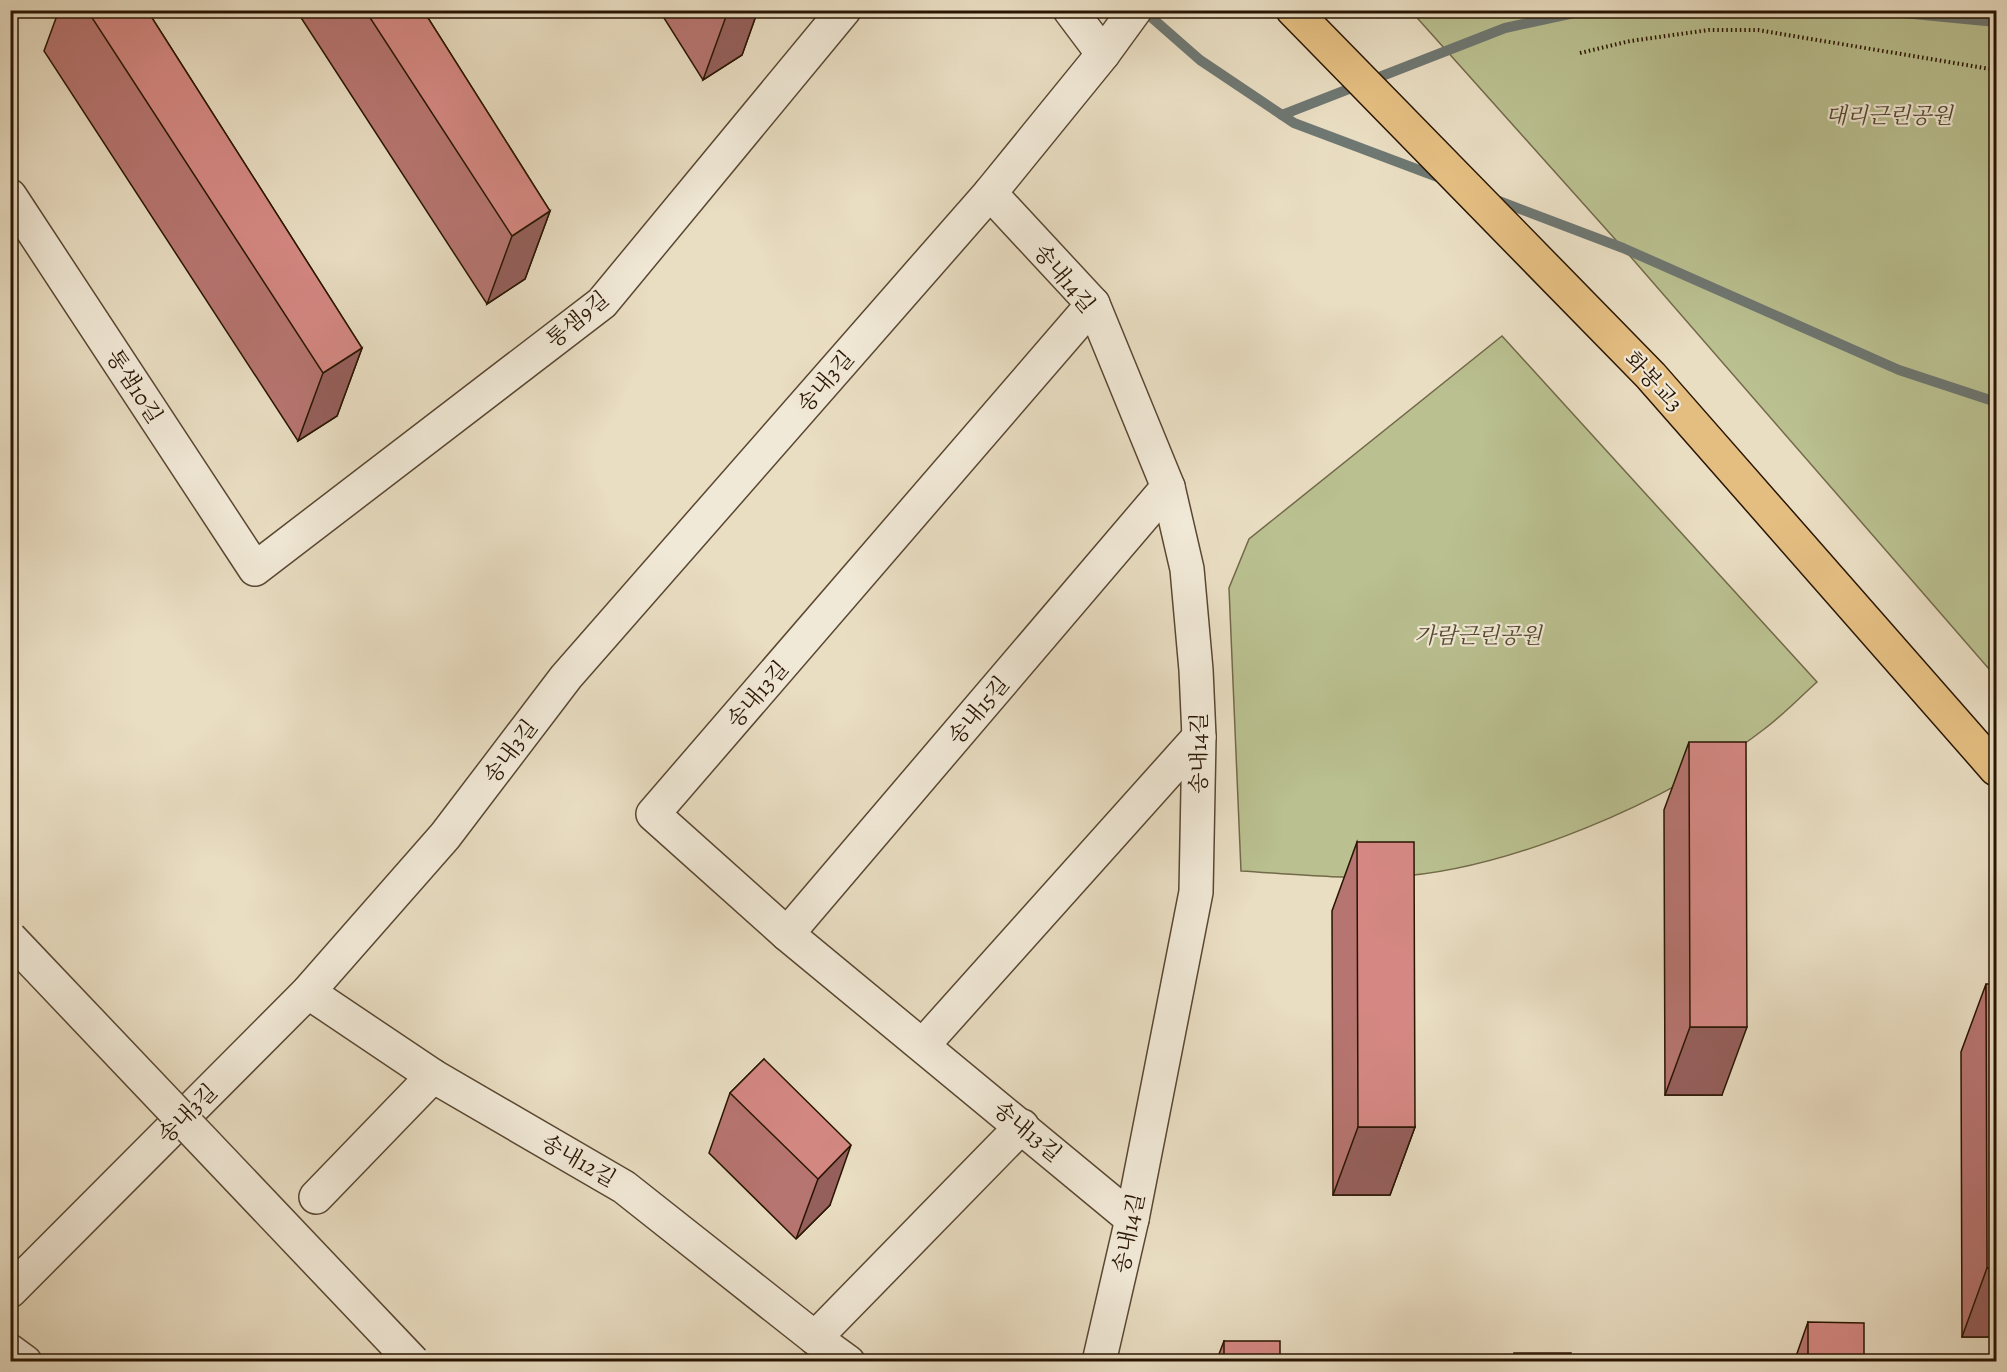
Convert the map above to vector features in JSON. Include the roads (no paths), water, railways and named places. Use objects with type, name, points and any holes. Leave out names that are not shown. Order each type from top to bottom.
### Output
[{"type":"main road","name":"화봉교3","points":[[1293,10],[1651,376],[1996,769]]},
{"type":"street","name":"통샘9길","points":[[255,569],[602,303],[844,10]]},
{"type":"street","points":[[1070,10],[1103,54]]},
{"type":"street","name":"송내3길","points":[[10,1291],[308,992],[445,836],[566,677],[990,193],[1103,54],[1129,18]]},
{"type":"street","name":"송내14길","points":[[990,193],[1093,304],[1168,487],[1187,569],[1200,737],[1196,892],[1132,1219],[1098,1362]]},
{"type":"street","name":"통샘10길","points":[[12,202],[255,569]]},
{"type":"street","name":"송내13길","points":[[1093,304],[653,814],[787,934],[924,1044],[1132,1219]]},
{"type":"street","name":"송내15길","points":[[787,934],[1168,487]]},
{"type":"street","points":[[924,1044],[1200,737]]},
{"type":"street","points":[[10,939],[412,1362]]},
{"type":"street","name":"송내12길","points":[[308,992],[433,1076],[624,1186],[848,1362]]},
{"type":"street","points":[[316,1197],[433,1076]]},
{"type":"street","points":[[815,1338],[1022,1126]]},
{"type":"street","points":[[10,1351],[25,1362]]},
{"type":"waterway","points":[[1143,10],[1200,60],[1294,123],[1443,179]]},
{"type":"waterway","points":[[1282,115],[1505,28],[1588,10]]},
{"type":"waterway","points":[[1872,10],[1996,22]]},
{"type":"waterway","points":[[1491,198],[1623,248],[1899,370],[1996,402]]},
{"type":"park label","name":"대리근린공원","points":[[1889,115]]},
{"type":"park label","name":"가람근린공원","points":[[1478,635]]}]
